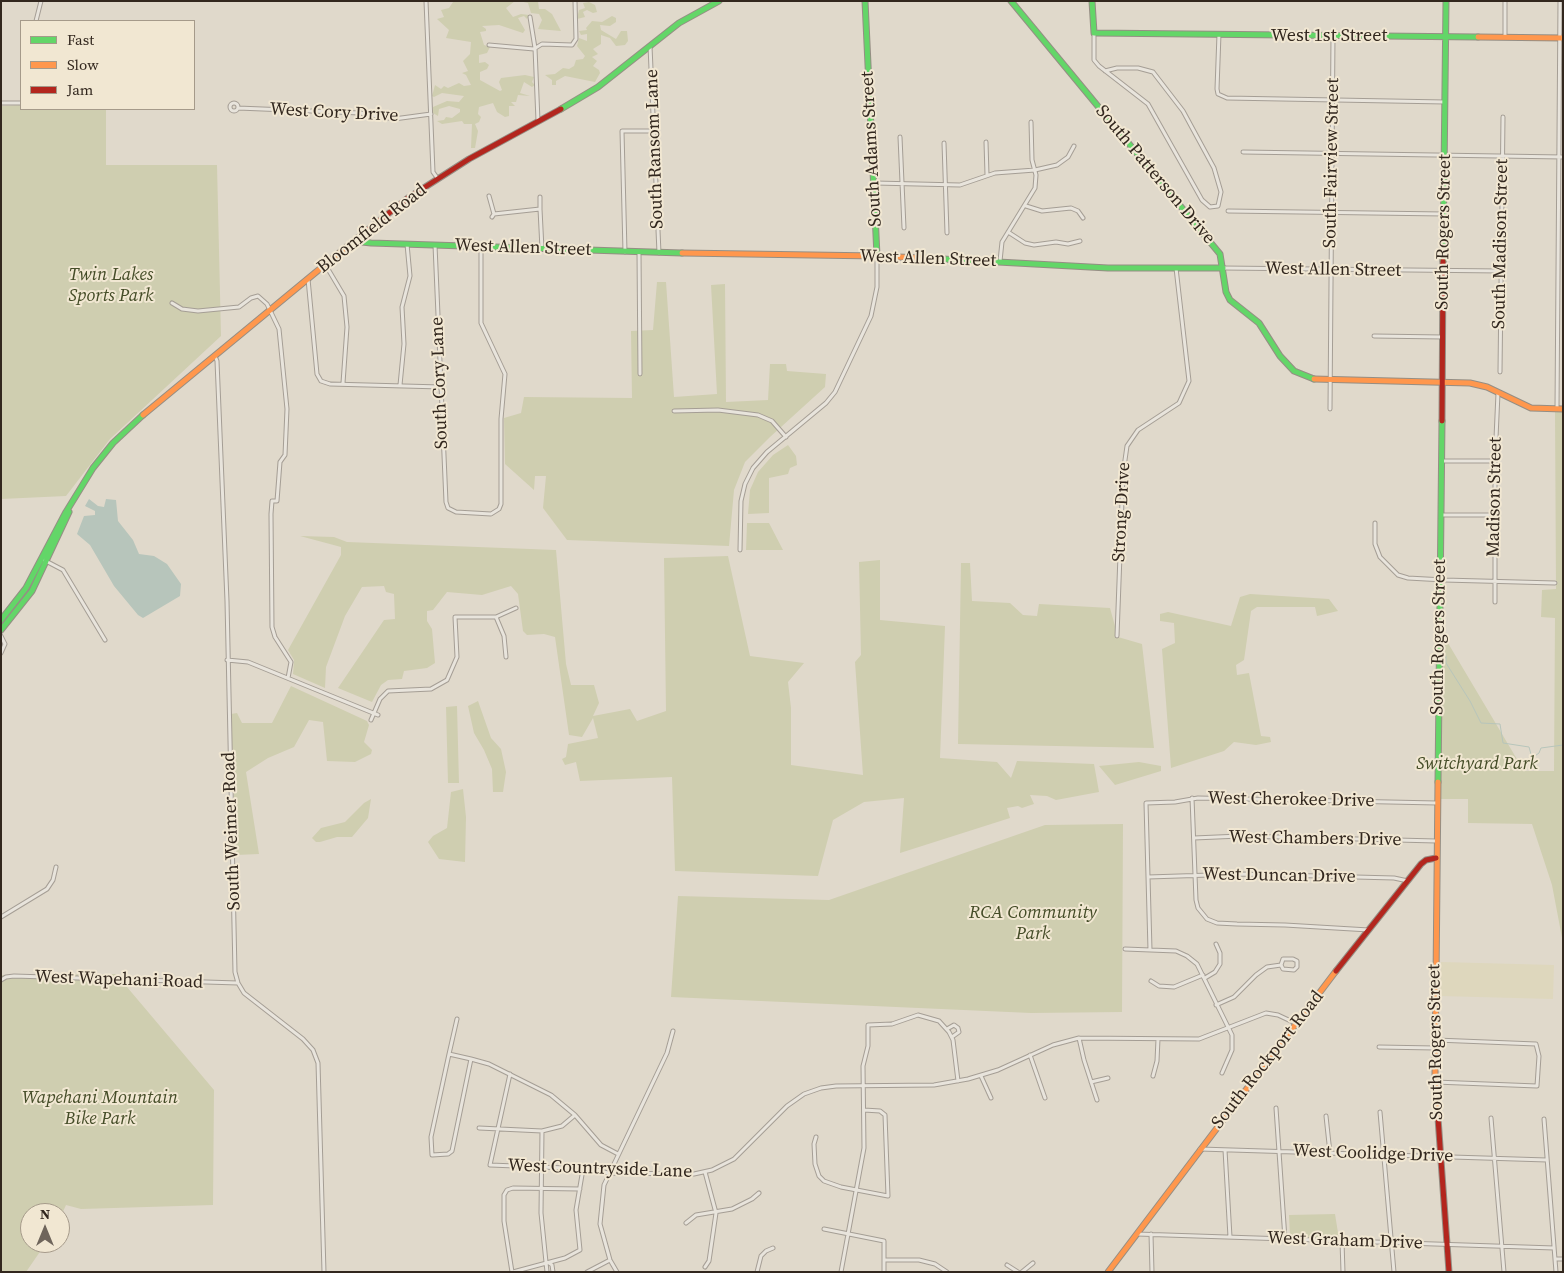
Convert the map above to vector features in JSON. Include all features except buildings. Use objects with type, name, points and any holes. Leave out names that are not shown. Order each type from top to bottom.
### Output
[{"type":"street","points":[[36,20],[41,1]]},
{"type":"street","points":[[426,1],[433,172],[438,179]]},
{"type":"street","points":[[489,45],[535,48],[542,44],[572,45],[576,39],[575,1]]},
{"type":"street","name":"Bloomfield Road","points":[[1,620],[26,588],[93,468],[119,436],[324,264],[408,198],[493,146],[538,123],[598,87],[679,23],[718,1]]},
{"type":"street","name":"South Adams Street","points":[[740,550],[741,501],[745,484],[753,468],[767,452],[830,398],[863,336],[876,296],[875,183],[865,1]]},
{"type":"street","name":"South Patterson Drive","points":[[1011,1],[1209,239],[1220,254],[1226,292],[1230,300],[1259,323],[1290,368],[1309,378],[1331,380],[1480,384],[1531,408],[1560,409]]},
{"type":"street","points":[[1092,1],[1094,60],[1105,71],[1148,104],[1202,200],[1210,207],[1218,206],[1221,192],[1214,168],[1183,111],[1153,72],[1138,68],[1117,68],[1105,71]]},
{"type":"street","name":"South Rogers Street","points":[[1446,1],[1444,382],[1439,579],[1435,1082],[1449,1272]]},
{"type":"street","points":[[1505,1],[1505,37]]},
{"type":"street","points":[[1560,1],[1561,157],[1558,271],[1560,409]]},
{"type":"street","points":[[530,17],[535,48],[538,123]]},
{"type":"street","name":"West 1st Street","points":[[1094,33],[1561,38]]},
{"type":"street","points":[[1219,34],[1218,94],[1227,98],[1446,102]]},
{"type":"street","name":"South Fairview Street","points":[[1330,409],[1333,36]]},
{"type":"street","name":"South Ransom Lane","points":[[650,45],[659,253]]},
{"type":"street","points":[[1,103],[20,103]]},
{"type":"street","name":"West Cory Drive","points":[[238,108],[360,113],[394,119],[431,114]]},
{"type":"street","name":"South Madison Street","points":[[1500,372],[1503,117]]},
{"type":"street","points":[[1000,261],[1001,248],[1008,232],[1026,206],[1035,188],[1031,122]]},
{"type":"street","points":[[624,252],[622,131],[653,131]]},
{"type":"street","points":[[900,137],[904,228]]},
{"type":"street","points":[[986,142],[988,175]]},
{"type":"street","points":[[944,143],[948,233]]},
{"type":"street","points":[[875,183],[902,182],[960,185],[988,175],[1002,172],[1035,170],[1061,163],[1068,157],[1074,146]]},
{"type":"street","points":[[1242,152],[1561,157]]},
{"type":"street","points":[[489,196],[494,214],[492,217]]},
{"type":"street","points":[[540,197],[542,249]]},
{"type":"street","points":[[1026,206],[1042,211],[1070,208],[1078,211],[1083,218]]},
{"type":"street","points":[[494,214],[540,209]]},
{"type":"street","points":[[1228,212],[1445,214]]},
{"type":"street","points":[[1008,232],[1024,243],[1034,245],[1056,242],[1068,244],[1080,240]]},
{"type":"street","name":"West Allen Street","points":[[356,238],[362,242],[481,247],[659,253],[877,256],[1108,268],[1501,271]]},
{"type":"street","points":[[400,385],[404,344],[402,307],[410,276],[407,244]]},
{"type":"street","name":"South Cory Lane","points":[[435,245],[445,499],[450,510],[459,513],[491,514],[499,509],[500,504],[500,419],[505,374],[482,323],[481,247]]},
{"type":"street","points":[[638,252],[640,374]]},
{"type":"street","points":[[324,264],[344,296],[347,327],[343,383]]},
{"type":"street","name":"Strong Drive","points":[[1117,636],[1123,474],[1127,446],[1138,430],[1180,404],[1189,380],[1176,268]]},
{"type":"street","points":[[1558,271],[1563,270]]},
{"type":"street","points":[[308,278],[317,374],[321,381],[328,384],[441,387]]},
{"type":"street","points":[[172,303],[182,309],[198,311],[238,307],[257,296],[263,299],[270,310],[280,336],[287,409],[285,455],[280,462],[278,501],[272,501],[271,514],[272,627],[275,637],[291,662],[288,678]]},
{"type":"street","points":[[1374,336],[1444,337]]},
{"type":"street","name":"South Weimer Road","points":[[214,356],[217,362],[222,474],[235,968],[238,983]]},
{"type":"street","name":"Madison Street","points":[[1495,602],[1495,462],[1498,393]]},
{"type":"street","points":[[674,411],[718,410],[758,415],[772,421],[786,436]]},
{"type":"street","points":[[1442,461],[1495,462]]},
{"type":"street","name":"Bloomfield Road","points":[[1,630],[24,604],[48,562],[69,510]]},
{"type":"street","points":[[1440,515],[1495,515]]},
{"type":"street","points":[[1375,523],[1375,544],[1380,557],[1386,566],[1398,575],[1408,578],[1555,583]]},
{"type":"street","points":[[42,559],[63,570],[105,640]]},
{"type":"street","points":[[371,720],[380,699],[388,691],[431,689],[447,680],[457,657],[455,617],[496,617],[516,608]]},
{"type":"street","points":[[496,617],[504,636],[506,658]]},
{"type":"street","points":[[1,636],[6,644],[1,653]]},
{"type":"street","points":[[227,660],[248,662],[378,715]]},
{"type":"street","points":[[1192,798],[1196,900],[1203,915],[1213,922],[1285,924],[1370,930]]},
{"type":"street","name":"West Cherokee Drive","points":[[1148,877],[1146,803],[1175,802],[1192,798],[1437,803]]},
{"type":"street","name":"West Chambers Drive","points":[[1194,838],[1240,836],[1436,841]]},
{"type":"street","name":"South Rockport Road","points":[[1108,1272],[1199,1148],[1295,1023],[1424,862],[1436,858]]},
{"type":"street","points":[[1,917],[47,889],[53,880],[56,866]]},
{"type":"street","name":"West Duncan Drive","points":[[1148,877],[1195,875],[1394,878],[1409,881]]},
{"type":"street","points":[[1148,877],[1150,950]]},
{"type":"street","points":[[1151,981],[1159,986],[1174,987],[1215,972],[1220,964],[1220,953],[1216,944]]},
{"type":"street","points":[[1125,949],[1176,951],[1194,961],[1204,977],[1232,1035],[1233,1047],[1222,1073]]},
{"type":"street","points":[[1283,959],[1293,959],[1297,962],[1297,967],[1294,970],[1284,970],[1281,965],[1283,959]]},
{"type":"street","points":[[1216,1005],[1234,997],[1262,970],[1281,965]]},
{"type":"street","name":"West Wapehani Road","points":[[1,980],[14,976],[238,983]]},
{"type":"street","points":[[238,983],[247,996],[303,1038],[313,1050],[318,1063],[324,1272]]},
{"type":"street","name":"West Countryside Lane","points":[[497,1130],[490,1165],[583,1169],[608,1173],[686,1174],[704,1172],[734,1159],[783,1109],[804,1094],[828,1087],[934,1084],[958,1081],[981,1076],[1053,1045],[1079,1038],[1200,1039],[1266,1013],[1278,1015],[1295,1023]]},
{"type":"street","points":[[842,1272],[864,1148],[863,1063],[868,1046],[868,1025],[892,1024],[911,1016],[921,1016],[936,1020],[947,1029],[952,1037],[958,1081]]},
{"type":"street","points":[[457,1019],[431,1137],[432,1155],[448,1154],[452,1151],[471,1059]]},
{"type":"street","points":[[947,1029],[954,1025],[958,1028],[959,1032],[952,1037]]},
{"type":"street","points":[[617,1272],[610,1260],[600,1224],[602,1197],[608,1173],[667,1053],[673,1031]]},
{"type":"street","points":[[1079,1038],[1097,1100]]},
{"type":"street","points":[[1153,1076],[1157,1061],[1158,1039]]},
{"type":"street","points":[[1435,1040],[1536,1044],[1539,1056],[1537,1086],[1435,1082]]},
{"type":"street","points":[[1379,1047],[1435,1048]]},
{"type":"street","points":[[449,1054],[471,1059],[510,1074],[551,1095],[575,1115],[601,1145],[618,1154]]},
{"type":"street","points":[[1030,1056],[1045,1098]]},
{"type":"street","points":[[497,1130],[510,1074]]},
{"type":"street","points":[[981,1076],[991,1098]]},
{"type":"street","points":[[1091,1082],[1108,1078]]},
{"type":"street","points":[[1276,1108],[1285,1239]]},
{"type":"street","points":[[816,1137],[814,1154],[819,1176],[830,1184],[888,1196],[885,1115],[880,1111],[864,1110]]},
{"type":"street","points":[[1380,1112],[1394,1272]]},
{"type":"street","points":[[479,1128],[542,1131],[562,1126],[575,1115]]},
{"type":"street","points":[[1326,1116],[1330,1153]]},
{"type":"street","points":[[1491,1118],[1504,1272]]},
{"type":"street","points":[[1544,1119],[1556,1272]]},
{"type":"street","points":[[542,1131],[541,1213],[548,1272]]},
{"type":"street","name":"West Coolidge Drive","points":[[1199,1148],[1547,1160]]},
{"type":"street","points":[[1225,1150],[1230,1237]]},
{"type":"street","points":[[580,1189],[509,1189],[504,1195],[504,1221],[513,1272],[577,1254],[580,1250],[576,1220],[583,1169]]},
{"type":"street","points":[[704,1172],[716,1213],[709,1261],[705,1268]]},
{"type":"street","points":[[686,1223],[696,1215],[716,1213],[739,1206],[752,1199],[759,1192]]},
{"type":"street","points":[[824,1229],[884,1241],[884,1272]]},
{"type":"street","name":"West Graham Drive","points":[[1136,1234],[1554,1248]]},
{"type":"street","points":[[1151,1234],[1152,1272]]},
{"type":"street","points":[[1342,1241],[1343,1272]]},
{"type":"street","points":[[757,1272],[761,1256],[773,1248]]},
{"type":"street","points":[[1555,1259],[1563,1259]]},
{"type":"street","points":[[587,1272],[610,1260]]},
{"type":"street","points":[[885,1260],[919,1260],[935,1264],[948,1272]]},
{"type":"street","points":[[548,1263],[552,1265],[553,1272]]},
{"type":"street","points":[[1022,1272],[1033,1263]]},
{"type":"street","points":[[1007,1265],[1018,1272]]},
{"type":"shaded area","points":[[89,499],[98,506],[104,507],[106,499],[116,500],[118,521],[133,540],[139,554],[154,556],[167,564],[181,584],[180,596],[143,618],[138,615],[114,586],[90,545],[77,534],[84,516],[95,515],[95,511],[85,506]]},
{"type":"shaded area","points":[[1441,962],[1554,965],[1553,999],[1440,996]]},
{"type":"green space","points":[[449,1],[515,1],[506,8],[513,17],[521,14],[529,15],[527,19],[524,16],[518,18],[525,30],[523,33],[499,25],[482,26],[486,29],[486,31],[480,32],[484,45],[490,47],[487,53],[479,55],[479,63],[485,62],[489,65],[487,69],[480,72],[480,80],[500,91],[502,90],[499,82],[501,78],[525,75],[534,77],[532,82],[535,85],[532,87],[524,82],[520,93],[530,96],[518,95],[516,102],[511,102],[515,106],[509,106],[509,116],[505,117],[497,112],[493,103],[479,107],[478,114],[481,117],[479,122],[475,124],[478,131],[475,148],[471,148],[472,124],[464,124],[462,121],[442,124],[437,121],[444,120],[446,117],[452,118],[460,112],[460,109],[449,106],[439,109],[438,116],[433,113],[433,107],[447,101],[459,102],[464,96],[442,93],[434,97],[432,96],[435,85],[441,89],[444,86],[448,88],[459,83],[464,86],[471,85],[466,75],[462,73],[468,71],[463,61],[470,54],[471,42],[446,38],[449,30],[437,19],[444,17],[441,10],[449,8],[453,2]]},
{"type":"green space","points":[[519,1],[538,1],[539,9],[545,9],[552,14],[561,31],[538,29],[542,20],[539,14],[531,13],[528,3]]},
{"type":"green space","points":[[589,2],[595,5],[597,12],[593,13],[587,10],[583,12],[585,17],[577,19],[579,10],[585,8],[583,3]]},
{"type":"green space","points":[[612,16],[616,18],[616,22],[610,26],[600,25],[601,30],[616,39],[621,31],[627,31],[628,41],[625,45],[616,46],[610,38],[601,35],[601,44],[593,49],[598,54],[592,57],[597,61],[593,66],[600,73],[595,82],[565,76],[556,81],[556,85],[552,85],[552,80],[545,75],[555,74],[563,68],[569,69],[574,66],[576,60],[583,59],[585,56],[577,46],[579,38],[587,41],[587,34],[581,35],[579,31],[587,30],[586,28],[592,21],[602,22]]},
{"type":"green space","name":"Twin Lakes Sports Park","points":[[20,105],[20,110],[106,110],[106,165],[217,165],[221,336],[110,439],[66,496],[1,499],[1,106]]},
{"type":"green space","points":[[657,282],[666,282],[674,397],[717,394],[711,285],[725,284],[726,402],[768,400],[770,364],[786,364],[787,371],[826,374],[825,387],[745,462],[734,490],[729,546],[567,540],[543,508],[546,476],[535,476],[534,490],[505,464],[504,418],[521,413],[524,397],[632,398],[631,331],[653,330]]},
{"type":"green space","name":"Switchyard Park","points":[[1555,412],[1563,412],[1563,943],[1552,885],[1532,824],[1468,823],[1468,799],[1440,799],[1442,633],[1524,771],[1554,771],[1555,618],[1541,617],[1542,590],[1556,589]]},
{"type":"green space","points":[[788,445],[796,456],[797,465],[790,468],[788,474],[769,478],[769,513],[748,514],[750,490],[758,472],[773,455]]},
{"type":"green space","points":[[747,523],[769,523],[783,550],[746,550]]},
{"type":"green space","points":[[300,536],[334,537],[347,542],[556,550],[566,664],[571,685],[594,685],[599,703],[593,716],[630,709],[637,721],[666,711],[664,558],[728,556],[750,656],[804,663],[788,682],[791,708],[791,765],[863,775],[855,662],[861,655],[859,562],[880,560],[880,620],[945,626],[940,758],[997,762],[1011,778],[1017,761],[1094,764],[1099,792],[1056,800],[1047,796],[1030,795],[1034,804],[1022,808],[1018,806],[1007,808],[1010,818],[900,853],[904,798],[864,802],[833,820],[818,876],[675,871],[672,777],[580,781],[576,762],[565,765],[562,759],[566,757],[568,744],[598,738],[593,718],[582,737],[569,735],[555,637],[544,634],[527,635],[523,631],[518,594],[511,586],[482,595],[447,592],[433,610],[427,611],[427,621],[432,629],[435,663],[427,668],[404,671],[402,679],[388,680],[381,685],[372,702],[338,688],[384,620],[395,619],[394,594],[386,592],[384,586],[362,587],[345,616],[326,667],[325,688],[293,674],[294,660],[288,650],[341,555],[341,547]]},
{"type":"green space","points":[[961,563],[970,563],[972,601],[1010,603],[1023,615],[1037,616],[1039,604],[1110,608],[1118,637],[1142,644],[1154,748],[958,744]]},
{"type":"green space","points":[[1250,594],[1329,599],[1338,611],[1317,616],[1315,607],[1257,607],[1251,611],[1244,660],[1236,665],[1237,675],[1249,673],[1261,736],[1270,737],[1271,742],[1256,745],[1234,742],[1224,751],[1171,768],[1162,649],[1175,643],[1174,623],[1160,621],[1160,614],[1168,612],[1231,626],[1240,597]]},
{"type":"green space","points":[[291,686],[367,721],[369,725],[364,742],[372,750],[371,754],[355,762],[327,761],[323,722],[309,720],[294,747],[268,758],[246,772],[259,854],[236,855],[231,714],[237,713],[242,723],[272,723]]},
{"type":"green space","points":[[478,701],[491,738],[501,749],[506,772],[503,792],[493,792],[492,769],[474,733],[468,706]]},
{"type":"green space","points":[[457,706],[459,783],[448,783],[446,707]]},
{"type":"green space","points":[[1139,762],[1161,766],[1161,771],[1115,785],[1099,766]]},
{"type":"green space","points":[[463,789],[466,817],[465,862],[439,859],[428,842],[433,836],[447,828],[451,792]]},
{"type":"green space","points":[[371,799],[368,818],[352,837],[337,837],[320,842],[316,842],[312,838],[321,828],[345,822],[364,803]]},
{"type":"green space","name":"RCA Community Park","points":[[1123,824],[1122,1012],[1031,1013],[671,997],[678,896],[829,900],[1045,825]]},
{"type":"green space","name":"Wapehani Mountain Bike Park","points":[[116,974],[214,1090],[213,1205],[81,1209],[70,1206],[70,1203],[20,1203],[20,1253],[39,1253],[26,1272],[1,1272],[1,975]]},
{"type":"green space","points":[[1335,1214],[1339,1239],[1290,1236],[1289,1215]]},
{"type":"waterway","points":[[1446,656],[1446,663],[1470,701],[1481,723],[1500,724],[1503,743],[1529,747],[1532,758],[1539,753],[1541,748],[1563,745]]},
{"type":"traffic: fast","points":[[561,109],[598,87],[679,23],[719,1]]},
{"type":"traffic: fast","points":[[865,1],[877,256]]},
{"type":"traffic: fast","points":[[1011,1],[1220,254],[1226,292],[1230,300],[1259,323],[1280,356],[1294,371],[1314,379]]},
{"type":"traffic: fast","points":[[1092,1],[1094,33],[1478,37]]},
{"type":"traffic: fast","points":[[1443,261],[1446,1]]},
{"type":"traffic: fast","points":[[357,238],[362,242],[371,243],[682,253]]},
{"type":"traffic: fast","points":[[943,259],[1108,268],[1223,268]]},
{"type":"traffic: fast","points":[[1,620],[26,588],[66,512],[93,468],[113,443],[143,415]]},
{"type":"traffic: fast","points":[[1438,782],[1442,421]]},
{"type":"traffic: fast","points":[[1,630],[32,591],[69,512]]},
{"type":"traffic: slow","points":[[1478,37],[1563,38]]},
{"type":"traffic: slow","points":[[143,415],[350,244]]},
{"type":"traffic: slow","points":[[682,253],[943,259]]},
{"type":"traffic: slow","points":[[1314,379],[1470,383],[1487,387],[1531,408],[1563,409]]},
{"type":"traffic: slow","points":[[1438,782],[1435,1076],[1438,1118]]},
{"type":"traffic: slow","points":[[1108,1272],[1336,971]]},
{"type":"traffic: jam","points":[[350,244],[408,198],[469,159],[561,109]]},
{"type":"traffic: jam","points":[[1442,421],[1443,261]]},
{"type":"traffic: jam","points":[[1336,971],[1421,864],[1426,860],[1436,858]]},
{"type":"traffic: jam","points":[[1438,1118],[1449,1272]]}]
